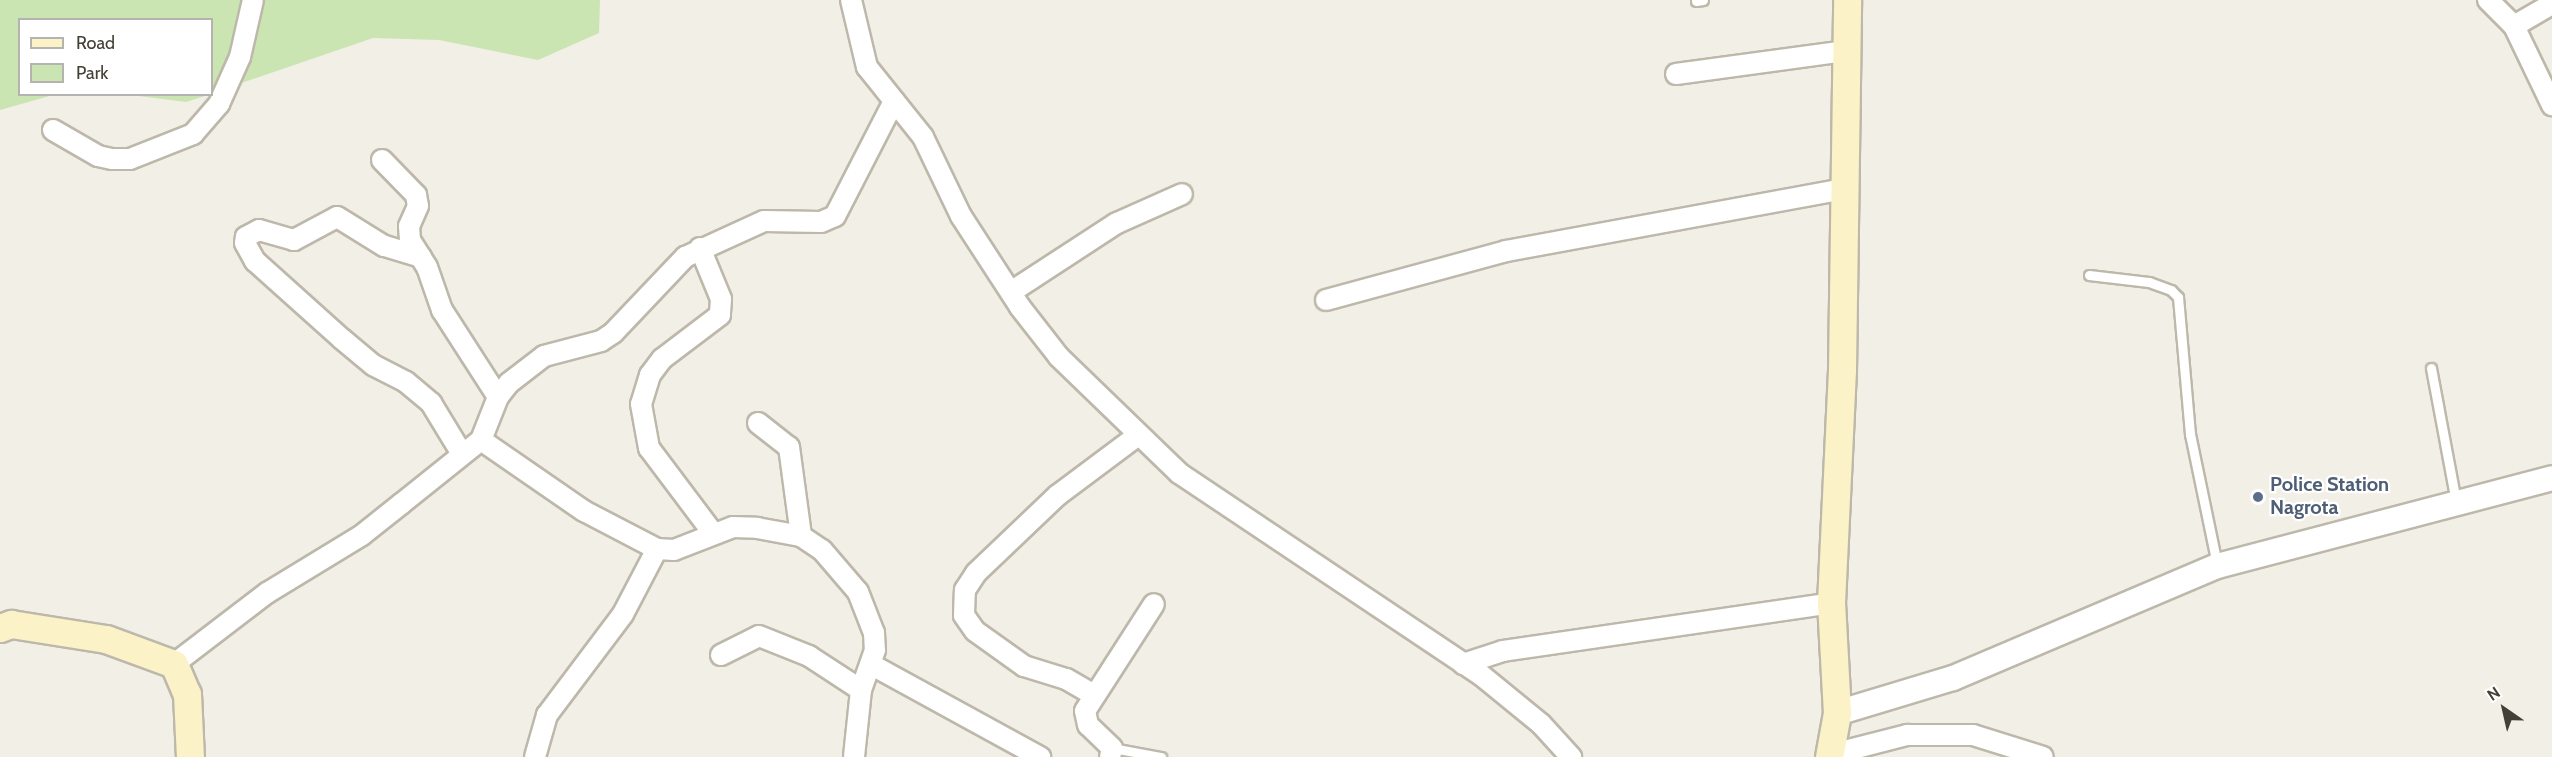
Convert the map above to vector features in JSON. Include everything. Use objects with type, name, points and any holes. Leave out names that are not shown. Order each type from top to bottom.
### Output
[{"type":"main road","points":[[1829,756],[1837,713],[1831,603],[1842,370],[1846,0]]},
{"type":"main road","points":[[0,628],[11,624],[106,639],[174,664],[187,694],[190,757]]},
{"type":"street","points":[[53,130],[98,156],[112,159],[130,159],[194,134],[219,104],[236,67],[253,0]]},
{"type":"street","points":[[851,0],[867,67],[923,137],[961,216],[1011,292],[1059,357],[1137,436],[1179,473],[1463,664],[1541,724],[1570,757]]},
{"type":"street","points":[[2488,0],[2514,26],[2552,105]]},
{"type":"street","points":[[2514,26],[2552,4]]},
{"type":"street","points":[[1676,74],[1846,51]]},
{"type":"street","points":[[174,664],[267,593],[362,535],[481,440],[498,398],[509,383],[544,356],[601,341],[613,333],[659,281],[700,248],[764,221],[830,220],[841,206],[894,101]]},
{"type":"street","points":[[382,160],[419,200],[408,233],[421,257],[442,310],[498,398]]},
{"type":"street","points":[[1326,300],[1506,251],[1844,189]]},
{"type":"street","points":[[1011,292],[1117,223],[1182,194]]},
{"type":"street","points":[[421,257],[384,246],[337,217],[294,240],[259,230],[246,237],[245,243],[255,261],[350,345],[431,403],[462,454]]},
{"type":"street","points":[[700,248],[721,299],[720,315],[662,359],[650,375],[642,404],[649,448],[713,532]]},
{"type":"street","points":[[758,423],[789,447],[801,536]]},
{"type":"street","points":[[1094,694],[1066,680],[1024,666],[975,630],[964,615],[965,590],[976,573],[1058,495],[1137,436]]},
{"type":"street","points":[[481,440],[584,511],[657,549],[674,550],[713,532],[757,528],[801,536],[822,550],[858,592],[874,633],[872,665],[861,690],[854,757]]},
{"type":"street","points":[[1837,713],[1953,678],[2217,566],[2552,478]]},
{"type":"street","points":[[535,757],[547,715],[623,614],[657,549]]},
{"type":"street","points":[[1463,664],[1503,651],[1831,603]]},
{"type":"street","points":[[1111,753],[1085,718],[1094,694],[1154,604]]},
{"type":"street","points":[[721,655],[759,636],[809,656],[861,690]]},
{"type":"street","points":[[872,665],[1040,757]]},
{"type":"street","points":[[1829,756],[1907,735],[1973,735],[2043,757]]},
{"type":"lane","points":[[2090,275],[2149,282],[2171,290],[2178,297],[2190,434],[2217,566]]},
{"type":"lane","points":[[2430,368],[2457,504]]},
{"type":"lane","points":[[1111,753],[1161,757]]},
{"type":"green space","points":[[0,0],[600,0],[599,33],[538,60],[439,40],[373,38],[213,93],[213,18],[18,18],[18,96],[49,96],[0,110]]},
{"type":"green space","points":[[139,96],[205,96],[186,102]]},
{"type":"place","name":"Police Station Nagrota","points":[[2258,497]]}]
